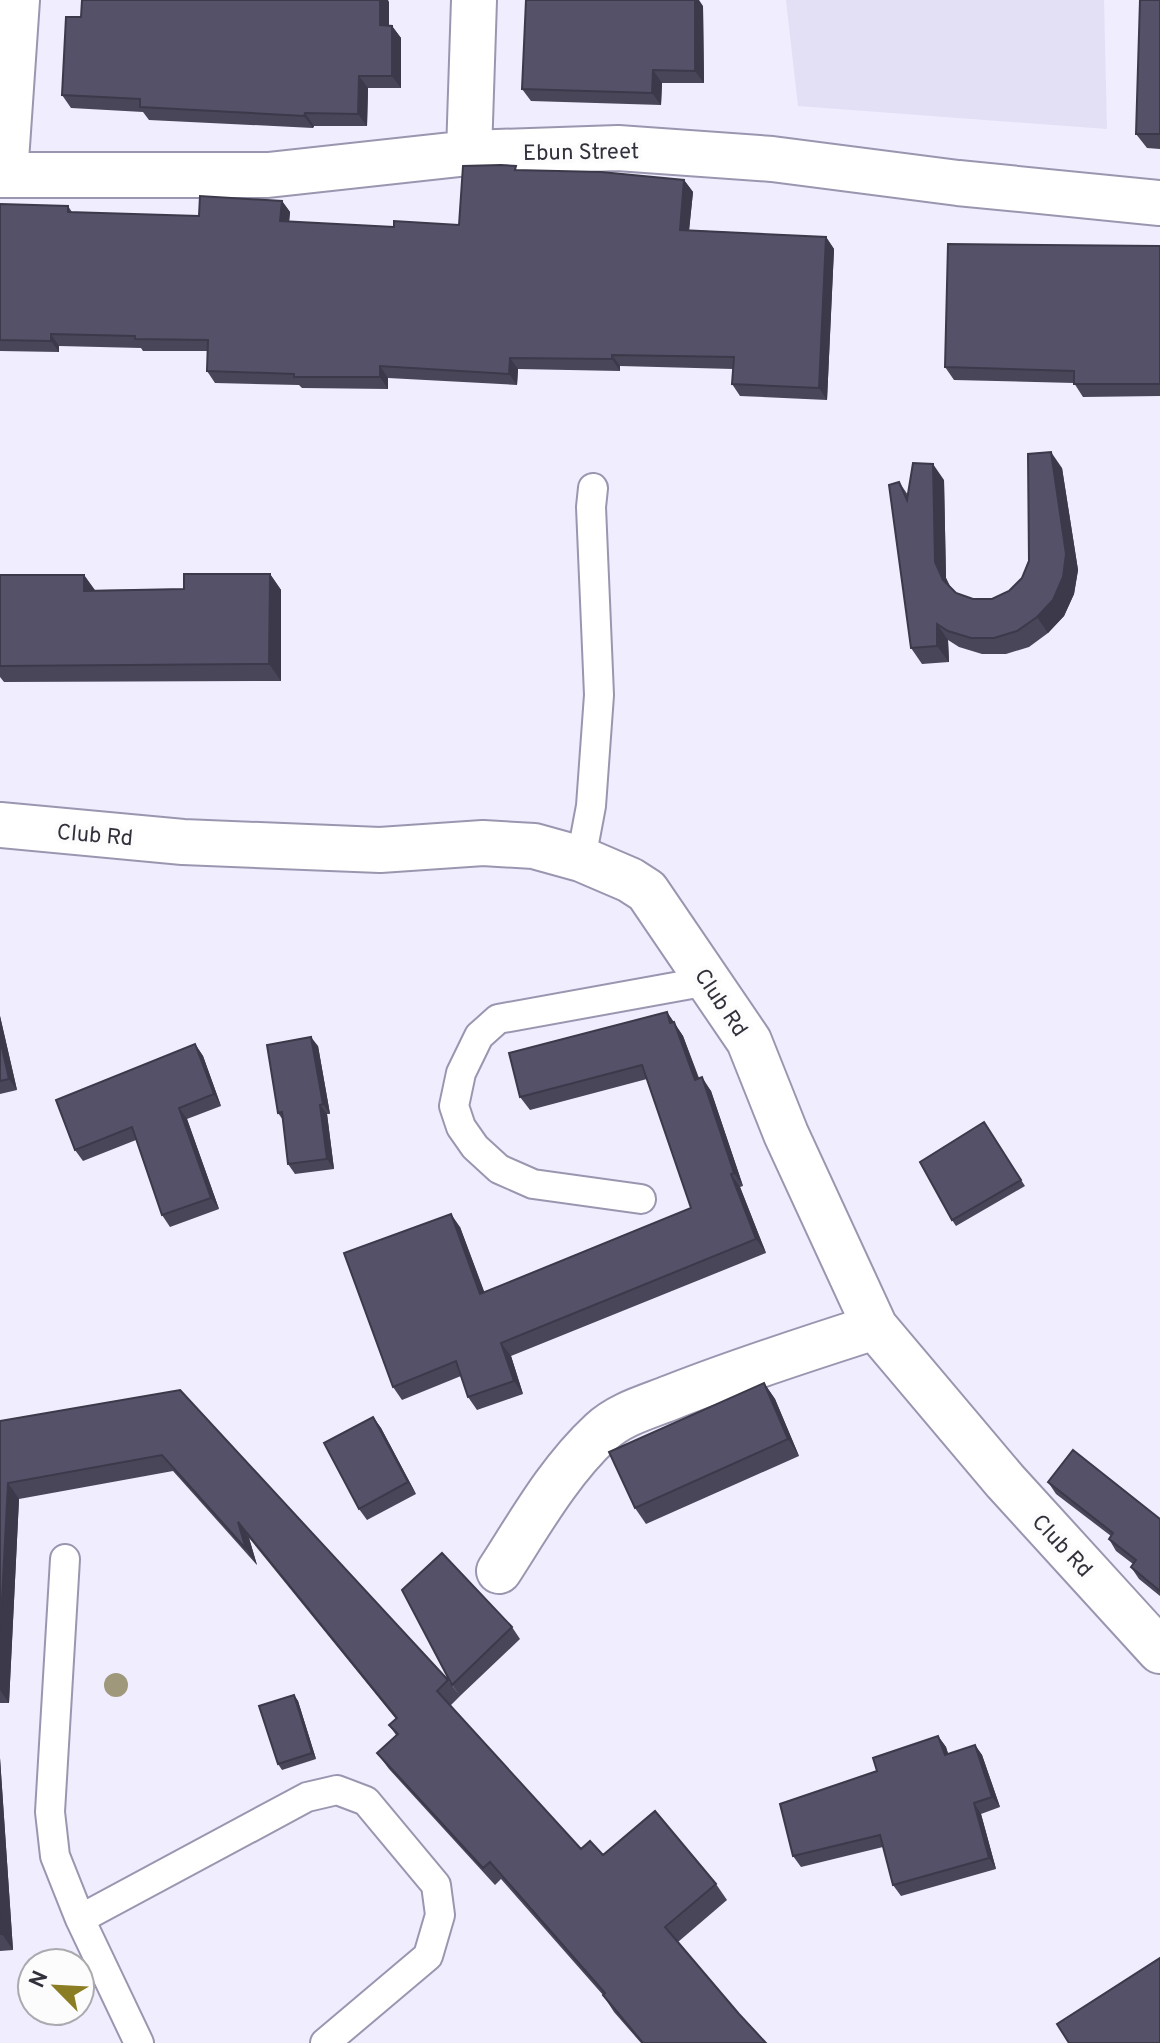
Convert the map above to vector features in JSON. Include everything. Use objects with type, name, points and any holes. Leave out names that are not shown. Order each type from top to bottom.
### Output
[{"type":"street","points":[[3,175],[17,0]]},
{"type":"street","points":[[469,153],[474,0]]},
{"type":"street","name":"Ebun Street","points":[[3,175],[268,175],[469,153],[618,148],[757,157],[958,183],[1160,203]]},
{"type":"street","name":"Club Rd","points":[[0,825],[183,842],[380,850],[496,844],[534,846],[581,859],[630,880],[647,891],[749,1041],[786,1134],[875,1327],[1005,1481],[1160,1651]]},
{"type":"street","points":[[499,1571],[550,1493],[582,1451],[603,1430],[625,1415],[728,1374],[875,1327]]},
{"type":"lane","points":[[581,859],[591,806],[599,695],[591,507],[593,488]]},
{"type":"lane","points":[[641,1199],[533,1184],[499,1169],[475,1147],[461,1127],[454,1106],[461,1073],[479,1036],[498,1019],[708,981]]},
{"type":"lane","points":[[65,1559],[50,1812],[55,1856],[80,1919],[139,2043]]},
{"type":"lane","points":[[80,1919],[307,1797],[337,1790],[366,1801],[436,1885],[440,1915],[428,1956],[325,2043]]},
{"type":"shaded area","points":[[786,0],[1104,0],[1107,129],[798,106]]},
{"type":"building","points":[[82,0],[380,0],[380,25],[392,26],[392,76],[359,76],[358,114],[305,113],[304,116],[140,107],[140,99],[62,95],[66,17],[81,17]]},
{"type":"building","points":[[526,0],[695,0],[695,71],[653,70],[652,93],[522,89]]},
{"type":"building","points":[[1140,0],[1160,0],[1160,134],[1136,134]]},
{"type":"building","points":[[463,166],[516,166],[515,170],[601,172],[684,180],[680,230],[826,237],[819,388],[732,384],[734,357],[612,355],[612,359],[510,358],[509,374],[380,366],[380,377],[294,377],[294,374],[207,371],[208,340],[51,334],[51,341],[0,340],[0,204],[68,206],[68,212],[199,216],[200,196],[282,201],[280,221],[394,227],[394,221],[459,225]]},
{"type":"building","points":[[948,244],[1160,246],[1160,384],[1074,384],[1074,371],[945,367]]},
{"type":"building","points":[[1051,452],[1066,554],[1063,577],[1053,600],[1037,617],[1017,631],[994,638],[971,638],[937,624],[937,646],[911,648],[889,485],[899,482],[907,500],[913,463],[933,464],[935,562],[943,580],[956,593],[973,599],[992,599],[1009,591],[1022,578],[1029,561],[1028,454]]},
{"type":"building","points":[[184,574],[270,574],[269,664],[0,666],[0,575],[84,575],[84,591],[184,589]]},
{"type":"building","points":[[667,1012],[670,1023],[674,1022],[695,1080],[702,1077],[734,1173],[731,1174],[756,1239],[501,1343],[514,1381],[468,1397],[456,1361],[393,1387],[344,1253],[451,1214],[480,1294],[691,1208],[642,1065],[520,1097],[509,1053]]},
{"type":"building","points":[[311,1037],[323,1104],[320,1105],[327,1159],[288,1164],[282,1112],[278,1113],[267,1045]]},
{"type":"building","points":[[0,1039],[9,1079],[0,1081]]},
{"type":"building","points":[[195,1044],[214,1094],[179,1108],[211,1198],[162,1215],[132,1127],[75,1150],[56,1100]]},
{"type":"building","points":[[984,1122],[1021,1180],[952,1220],[920,1162]]},
{"type":"building","points":[[764,1383],[788,1439],[635,1508],[609,1452]]},
{"type":"building","points":[[180,1390],[448,1680],[437,1691],[581,1849],[590,1841],[603,1855],[655,1811],[716,1884],[665,1927],[766,2043],[643,2043],[603,1995],[605,1993],[490,1862],[483,1868],[377,1753],[398,1734],[389,1725],[397,1718],[238,1522],[246,1549],[162,1455],[8,1483],[0,1639],[0,1421]]},
{"type":"building","points":[[373,1417],[408,1482],[359,1509],[324,1443]]},
{"type":"building","points":[[1073,1450],[1160,1519],[1160,1591],[1131,1567],[1136,1560],[1109,1539],[1113,1533],[1048,1482]]},
{"type":"building","points":[[442,1553],[512,1627],[452,1685],[402,1590]]},
{"type":"building","points":[[294,1695],[312,1753],[278,1764],[259,1706]]},
{"type":"building","points":[[938,1736],[945,1755],[975,1745],[992,1797],[974,1803],[989,1858],[893,1885],[880,1835],[793,1856],[780,1804],[877,1771],[873,1758]]},
{"type":"building","points":[[1160,1958],[1160,2043],[1069,2043],[1057,2024]]}]
